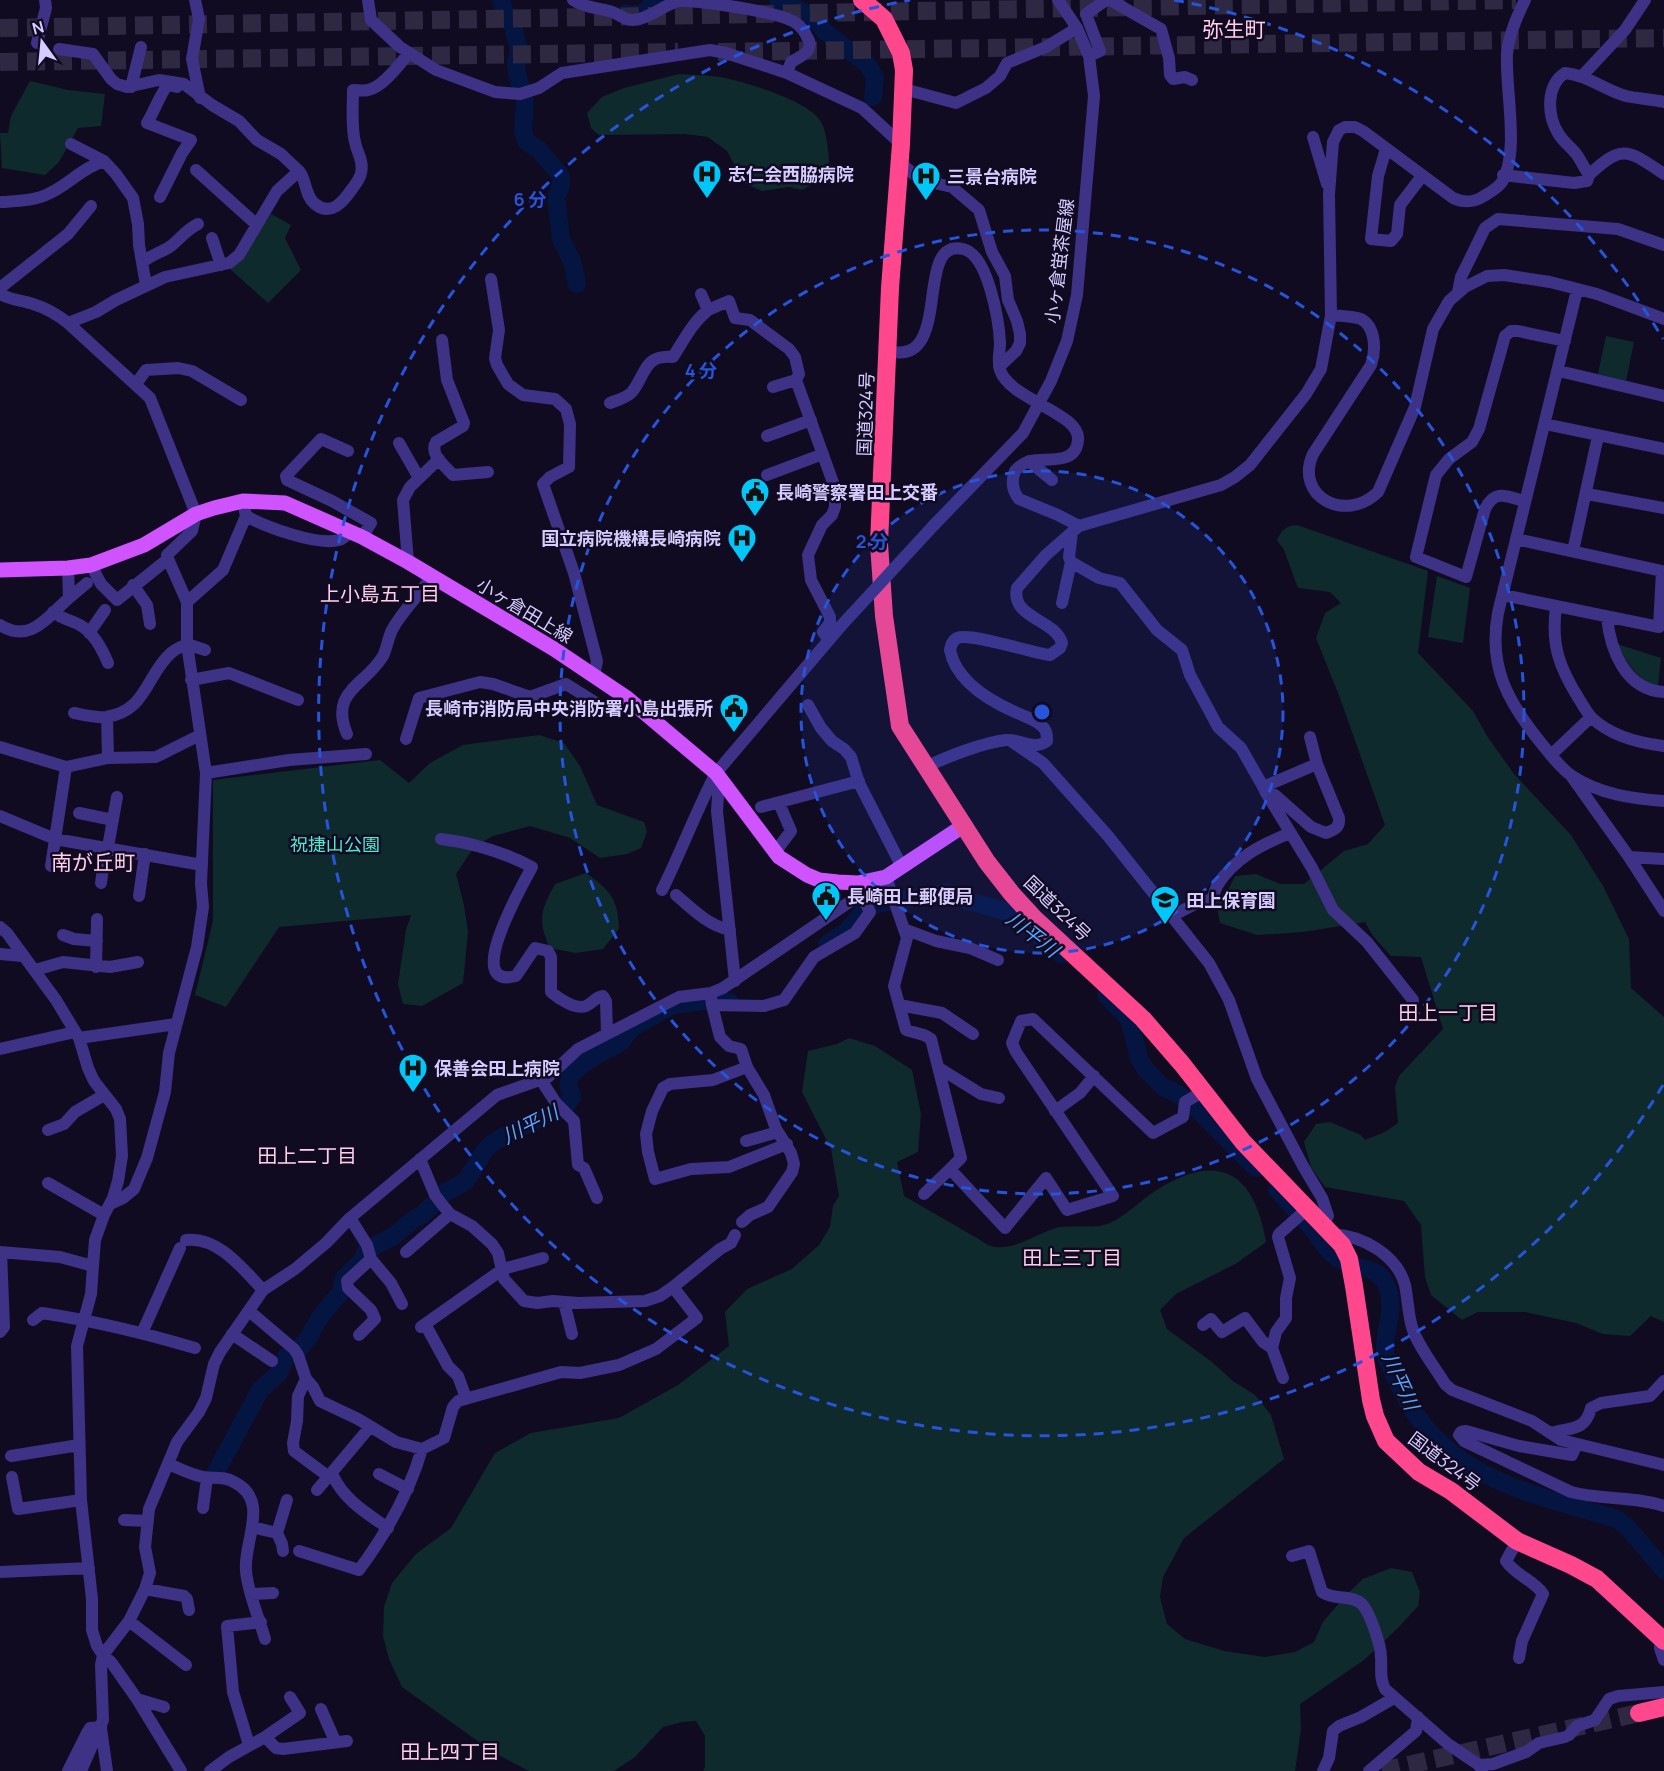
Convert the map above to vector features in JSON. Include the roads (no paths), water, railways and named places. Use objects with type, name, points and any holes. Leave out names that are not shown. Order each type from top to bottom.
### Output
[{"type":"highway","name":"国道324号","points":[[862,0],[884,19],[894,36],[902,53],[904,89],[890,288],[879,543],[880,579],[890,666],[900,726],[987,862],[1023,907],[1143,1019],[1244,1142],[1328,1229],[1349,1259],[1371,1400],[1386,1441],[1419,1472],[1451,1491],[1517,1541],[1571,1564],[1597,1579],[1662,1639]]},
{"type":"highway","points":[[1639,1713],[1664,1707]]},
{"type":"main road","name":"小ヶ倉田上線","points":[[0,570],[91,565],[144,545],[196,514],[285,503],[356,534],[408,562],[554,649],[627,698],[720,778],[779,857],[798,870],[819,880],[858,883],[886,877],[963,826]]},
{"type":"street","points":[[37,43],[46,8],[45,0]]},
{"type":"street","points":[[160,196],[191,140],[147,123],[168,85],[185,90],[200,100],[192,59],[199,19],[195,0]]},
{"type":"street","points":[[368,0],[372,20],[400,47],[436,70],[495,92],[523,94],[539,88],[562,73],[710,50],[787,73],[862,108],[901,144]]},
{"type":"street","points":[[573,0],[584,7],[613,12],[630,20],[642,18],[681,0],[747,8],[785,18],[795,22],[801,28],[810,46],[807,54],[791,63],[787,73]]},
{"type":"street","name":"小ヶ倉蛍茶屋線","points":[[828,639],[1023,434],[1040,405],[1067,341],[1077,295],[1094,96],[1089,56],[1077,28],[1058,0]]},
{"type":"street","points":[[1089,56],[1100,51],[1086,14],[1108,0],[1161,29],[1169,58],[1170,75],[1173,79],[1185,77],[1192,80]]},
{"type":"street","points":[[926,767],[953,755],[1005,740],[1041,745],[1047,741],[1048,735],[1045,729],[1033,719],[997,704],[960,674],[950,646],[959,637],[981,639],[1050,655],[1060,648],[1062,643],[1056,632],[1024,611],[1016,594],[1017,588],[1046,555],[1076,529],[1221,485],[1235,477],[1250,465],[1306,394],[1321,369],[1331,315],[1329,194],[1333,142],[1341,128],[1349,126],[1363,130],[1422,176],[1462,202],[1480,198],[1493,191],[1502,182],[1509,163],[1511,148],[1507,82],[1508,42],[1525,0]]},
{"type":"street","points":[[1582,76],[1625,30],[1645,0]]},
{"type":"street","points":[[904,89],[956,103],[986,88],[1000,76],[1007,63],[1046,47],[1077,28]]},
{"type":"street","points":[[131,87],[141,47]]},
{"type":"street","points":[[59,49],[93,54],[117,84],[131,87],[159,80],[184,84],[239,121],[257,140],[280,154],[299,171],[303,175],[304,188],[310,199],[320,208],[333,208],[342,202],[361,175],[360,153],[355,143],[353,90],[375,88],[398,67],[409,52]]},
{"type":"street","points":[[1589,175],[1577,155],[1558,133],[1551,107],[1552,90],[1558,77],[1565,73],[1582,76],[1602,88],[1627,96],[1664,102]]},
{"type":"street","points":[[1313,137],[1329,194]]},
{"type":"street","points":[[71,144],[104,161],[133,198],[146,285]]},
{"type":"street","points":[[1386,149],[1378,176],[1371,239],[1391,241],[1397,234],[1400,205],[1422,176]]},
{"type":"street","points":[[1503,175],[1574,183],[1587,181],[1589,175],[1612,156],[1622,153],[1638,157],[1664,174]]},
{"type":"street","points":[[2,202],[31,199],[51,193],[81,171],[104,161]]},
{"type":"street","points":[[900,162],[921,180],[952,187],[979,210],[992,252],[1005,276],[1008,300],[1020,334],[1020,343],[1016,351],[999,367]]},
{"type":"street","points":[[196,170],[257,225]]},
{"type":"street","points":[[68,323],[96,312],[165,277],[229,263],[238,255],[277,191],[299,171]]},
{"type":"street","points":[[0,288],[68,234],[91,206]]},
{"type":"street","points":[[1458,292],[1461,277],[1485,228],[1498,219],[1618,228],[1664,245]]},
{"type":"street","points":[[144,262],[151,255],[169,247],[188,228],[198,224]]},
{"type":"street","points":[[212,238],[221,265]]},
{"type":"street","points":[[888,351],[900,354],[916,348],[923,337],[931,309],[939,260],[944,253],[953,249],[962,249],[973,254],[986,277],[998,330],[999,367],[1008,383],[1020,393],[1073,424],[1078,436],[1078,443],[1072,453],[1063,459],[1029,461],[1015,471],[1012,477],[1016,495],[1026,503],[1058,515],[1076,529]]},
{"type":"street","points":[[1331,315],[1361,319],[1371,329],[1374,357],[1313,454],[1309,472],[1313,487],[1322,499],[1338,506],[1353,506],[1369,501],[1378,492],[1415,407],[1433,329],[1440,313],[1458,292],[1479,280],[1497,274],[1550,282],[1597,294],[1664,319]]},
{"type":"street","points":[[491,279],[499,330],[495,358],[503,377],[523,395],[555,399],[566,409],[570,430],[569,467],[550,477],[543,484],[573,573],[597,661],[594,676]]},
{"type":"street","points":[[1577,290],[1496,623],[1498,667],[1508,697],[1524,721],[1551,755],[1572,776],[1664,911]]},
{"type":"street","points":[[0,294],[8,299],[34,304],[54,313],[150,398],[196,514],[192,531],[167,555],[187,602],[187,644],[191,680],[206,772],[201,926],[169,1053],[165,1092],[147,1158],[134,1189],[107,1210]]},
{"type":"street","points":[[701,294],[708,310]]},
{"type":"street","points":[[609,403],[630,394],[649,363],[661,356],[673,357],[698,319],[708,310],[729,300],[735,318],[750,320],[789,349],[795,357],[799,374],[796,380],[773,387]]},
{"type":"street","points":[[1524,501],[1504,495],[1490,500],[1485,509],[1466,577],[1416,557],[1436,475],[1449,459],[1472,442],[1479,429],[1505,336],[1511,331],[1518,330],[1564,341]]},
{"type":"street","points":[[442,340],[447,380],[464,426],[436,441],[434,452],[453,474],[488,472]]},
{"type":"street","points":[[136,384],[146,370],[178,368],[192,371],[241,400]]},
{"type":"street","points":[[1558,371],[1664,396]]},
{"type":"street","points":[[662,890],[703,797],[828,639],[823,632],[830,623],[830,617],[811,580],[808,555],[822,525],[832,515],[835,507],[835,488],[796,380]]},
{"type":"street","points":[[767,436],[811,420]]},
{"type":"street","points":[[1545,424],[1664,449]]},
{"type":"street","points":[[1573,551],[1598,436]]},
{"type":"street","points":[[187,602],[223,570],[245,508],[262,525],[327,541],[341,540],[356,534],[371,523],[332,501],[287,480],[286,476],[321,439],[348,451]]},
{"type":"street","points":[[399,443],[419,478]]},
{"type":"street","points":[[767,475],[823,454]]},
{"type":"street","points":[[408,562],[403,500],[410,487],[439,459]]},
{"type":"street","points":[[1029,461],[1052,480]]},
{"type":"street","points":[[1587,494],[1664,508]]},
{"type":"street","points":[[1062,603],[1076,529]]},
{"type":"street","points":[[1503,595],[1659,627],[1662,571],[1516,539]]},
{"type":"street","points":[[91,565],[100,584],[117,600],[168,559]]},
{"type":"street","points":[[1071,562],[1099,578],[1120,583],[1157,630],[1182,650],[1190,675],[1218,727],[1241,748],[1312,868],[1333,910],[1367,942],[1413,1000]]},
{"type":"street","points":[[68,568],[69,597]]},
{"type":"street","points":[[347,734],[341,716],[345,700],[382,656],[390,632],[431,577]]},
{"type":"street","points":[[0,625],[11,632],[23,633],[34,629],[87,583]]},
{"type":"street","points":[[133,585],[147,604],[150,624]]},
{"type":"street","points":[[1556,607],[1554,633],[1563,674],[1591,717],[1616,734],[1644,744],[1664,746]]},
{"type":"street","points":[[89,633],[105,610]]},
{"type":"street","points":[[53,612],[63,620],[83,627],[99,645],[108,663]]},
{"type":"street","points":[[1607,616],[1613,649],[1629,675],[1642,686],[1664,692]]},
{"type":"street","points":[[74,713],[107,717],[127,710],[137,702],[169,654],[187,644],[205,650]]},
{"type":"street","points":[[191,680],[229,673],[298,700]]},
{"type":"street","points":[[406,739],[419,698],[480,682],[493,684],[530,697],[566,684],[609,711],[627,698]]},
{"type":"street","points":[[808,705],[821,728],[851,757],[859,782],[902,867]]},
{"type":"street","points":[[107,717],[108,758]]},
{"type":"street","points":[[1551,755],[1591,717]]},
{"type":"street","points":[[0,747],[66,767],[108,758],[156,757],[200,735]]},
{"type":"street","points":[[1264,789],[1275,795],[1311,827],[1320,832],[1332,831],[1340,823],[1317,764],[1310,737]]},
{"type":"street","points":[[1011,741],[1042,763],[1108,836],[1209,963],[1229,1000],[1257,1079],[1303,1166],[1323,1198],[1328,1216],[1328,1229],[1360,1240],[1379,1251],[1396,1266],[1405,1286],[1412,1329],[1445,1384],[1452,1390],[1533,1421],[1561,1440],[1664,1465]]},
{"type":"street","points":[[206,772],[289,760],[366,754]]},
{"type":"street","points":[[1264,789],[1292,773],[1317,764]]},
{"type":"street","points":[[51,866],[66,767]]},
{"type":"street","points":[[1572,776],[1607,793],[1664,801]]},
{"type":"street","points":[[720,778],[717,811],[735,981]]},
{"type":"street","points":[[761,807],[859,782]]},
{"type":"street","points":[[101,883],[117,797]]},
{"type":"street","points":[[775,852],[791,831],[779,802]]},
{"type":"street","points":[[79,813],[113,820]]},
{"type":"street","points":[[0,816],[55,839],[202,864]]},
{"type":"street","points":[[1172,916],[1197,903],[1212,899],[1216,888],[1242,857],[1263,844],[1290,833]]},
{"type":"street","points":[[441,839],[465,842],[508,855],[532,867],[502,927],[492,961],[494,969],[498,975],[506,978],[516,976],[535,948],[548,951],[551,957],[551,992],[562,1000],[580,1007],[585,1007],[597,997],[603,996],[606,1001],[607,1034]]},
{"type":"street","points":[[139,896],[145,854]]},
{"type":"street","points":[[1629,857],[1664,859]]},
{"type":"street","points":[[712,999],[886,877],[907,938],[894,986],[899,1005],[906,1030],[931,1039],[961,1158],[924,1194]]},
{"type":"street","points":[[81,1771],[101,1727],[104,1711],[101,1665],[103,1655],[129,1621],[146,1589],[150,1573],[145,1547],[148,1509],[177,1442],[199,1412],[206,1398],[214,1364],[263,1290],[295,1269],[326,1243],[350,1218],[497,1095],[541,1080],[578,1049],[679,997],[764,1006],[784,1000],[814,957],[855,933],[870,912],[861,894]]},
{"type":"street","points":[[676,896],[720,928],[730,930]]},
{"type":"street","points":[[96,967],[97,919]]},
{"type":"street","points":[[0,927],[7,933],[56,1000],[77,1035],[88,1068],[104,1095],[116,1109],[122,1128],[122,1156],[118,1181],[95,1240],[91,1294],[77,1346],[78,1445],[81,1500],[93,1599],[92,1630],[97,1646],[137,1700],[181,1771]]},
{"type":"street","points":[[904,929],[936,941],[970,948],[998,960]]},
{"type":"street","points":[[63,935],[74,939],[97,941]]},
{"type":"street","points":[[0,954],[22,956]]},
{"type":"street","points":[[35,970],[63,962],[96,967],[138,962]]},
{"type":"street","points":[[712,999],[720,1037],[729,1046],[741,1049],[747,1066],[764,1095],[778,1132],[787,1144],[794,1164],[792,1172],[768,1207],[750,1215],[742,1222]]},
{"type":"street","points":[[899,1005],[942,1013],[973,1034]]},
{"type":"street","points":[[950,1169],[1005,1228],[1046,1178],[1067,1210],[1113,1196],[1016,1052],[1012,1043],[1021,1021],[1034,1020],[1153,1133],[1183,1117],[1185,1102],[1204,1091]]},
{"type":"street","points":[[0,1048],[77,1035],[176,1024]]},
{"type":"street","points":[[747,1066],[713,1080],[670,1084],[663,1088],[652,1111],[646,1134],[655,1179],[691,1169],[729,1167],[787,1144]]},
{"type":"street","points":[[939,1068],[981,1094],[999,1098]]},
{"type":"street","points":[[1055,1111],[1080,1093],[1094,1076]]},
{"type":"street","points":[[541,1080],[556,1103],[574,1121],[578,1165],[584,1168],[597,1198]]},
{"type":"street","points":[[48,1130],[64,1124],[75,1112],[104,1095]]},
{"type":"street","points":[[747,1141],[778,1132]]},
{"type":"street","points":[[420,1160],[438,1199],[450,1214],[472,1226],[492,1245],[498,1253],[504,1279],[524,1301],[537,1303],[645,1301],[660,1296],[673,1287],[720,1249],[731,1243],[735,1235]]},
{"type":"street","points":[[48,1183],[107,1210]]},
{"type":"street","points":[[1282,1378],[1272,1348],[1276,1332],[1286,1318],[1286,1298],[1290,1278],[1278,1237],[1307,1209]]},
{"type":"street","points":[[406,1252],[450,1214]]},
{"type":"street","points":[[350,1218],[402,1304]]},
{"type":"street","points":[[142,1333],[183,1244],[200,1239],[223,1252],[263,1290]]},
{"type":"street","points":[[0,1332],[4,1327],[0,1252],[60,1257],[93,1266]]},
{"type":"street","points":[[359,1335],[375,1319],[371,1310],[348,1288],[347,1281],[369,1252]]},
{"type":"street","points":[[466,1398],[458,1376],[448,1366],[423,1325],[503,1269],[543,1258]]},
{"type":"street","points":[[249,1311],[296,1352],[306,1379],[320,1401],[358,1419],[396,1442],[422,1449],[444,1438],[453,1407],[458,1401],[561,1371],[580,1373],[619,1365],[656,1349],[697,1318],[673,1287]]},
{"type":"street","points":[[564,1302],[572,1334]]},
{"type":"street","points":[[33,1320],[42,1313],[85,1319],[195,1348]]},
{"type":"street","points":[[1203,1325],[1211,1319],[1222,1332],[1245,1318],[1263,1342],[1272,1348]]},
{"type":"street","points":[[232,1334],[265,1361]]},
{"type":"street","points":[[306,1379],[298,1396],[294,1451],[330,1476],[355,1505],[388,1528]]},
{"type":"street","points":[[1651,1396],[1664,1381]]},
{"type":"street","points":[[1551,1433],[1578,1427],[1588,1417],[1591,1408],[1601,1403],[1651,1396],[1664,1402]]},
{"type":"street","points":[[317,1490],[370,1427]]},
{"type":"street","points":[[1577,1444],[1572,1455],[1519,1446],[1466,1431],[1459,1435],[1464,1442],[1571,1492],[1589,1496],[1632,1499],[1664,1506]]},
{"type":"street","points":[[11,1456],[78,1445]]},
{"type":"street","points":[[299,1551],[359,1570],[388,1528],[408,1489],[422,1449]]},
{"type":"street","points":[[168,1464],[207,1478],[222,1478],[236,1482],[250,1498],[254,1510],[246,1571],[265,1639]]},
{"type":"street","points":[[379,1474],[408,1489]]},
{"type":"street","points":[[12,1477],[18,1509],[81,1500]]},
{"type":"street","points":[[203,1508],[207,1478]]},
{"type":"street","points":[[282,1551],[282,1544],[277,1533],[286,1500]]},
{"type":"street","points":[[124,1520],[147,1521]]},
{"type":"street","points":[[252,1527],[277,1533]]},
{"type":"street","points":[[1517,1541],[1506,1561],[1514,1572],[1538,1587],[1543,1594],[1521,1641],[1519,1658]]},
{"type":"street","points":[[1292,1556],[1309,1551],[1323,1593],[1331,1597],[1352,1598],[1364,1607],[1380,1649],[1381,1681],[1385,1689],[1448,1744],[1481,1768],[1526,1752],[1539,1743],[1569,1735],[1577,1726],[1595,1720],[1609,1699],[1618,1696],[1664,1692]]},
{"type":"street","points":[[0,1572],[89,1568]]},
{"type":"street","points":[[146,1589],[184,1596],[187,1599],[189,1610]]},
{"type":"street","points":[[252,1594],[273,1593]]},
{"type":"street","points":[[129,1621],[186,1665]]},
{"type":"street","points":[[249,1745],[233,1692],[227,1626],[261,1622]]},
{"type":"street","points":[[1662,1639],[1660,1648],[1664,1660]]},
{"type":"street","points":[[210,1771],[300,1713],[290,1697]]},
{"type":"street","points":[[1325,1770],[1333,1731],[1394,1698]]},
{"type":"street","points":[[137,1700],[164,1707]]},
{"type":"street","points":[[265,1737],[276,1748],[283,1749],[341,1741],[321,1709]]},
{"type":"street","points":[[1369,1771],[1416,1731],[1418,1717]]},
{"type":"street","points":[[68,1771],[90,1728],[101,1727]]},
{"type":"street","points":[[101,1727],[107,1771]]},
{"type":"waterway","points":[[501,0],[512,22],[519,51],[516,61],[517,74],[525,101],[523,131],[526,141],[539,150],[561,176],[561,185],[556,198],[561,239],[572,261],[577,284]]},
{"type":"waterway","points":[[626,13],[641,14],[657,0]]},
{"type":"waterway","points":[[778,0],[812,16],[824,31],[868,65],[875,78],[873,97]]},
{"type":"waterway","name":"川平川","points":[[827,944],[846,932],[865,909],[872,905],[947,892],[968,901],[1008,912],[1030,927],[1061,954]]},
{"type":"waterway","name":"川平川","points":[[1106,995],[1129,1019],[1139,1058],[1145,1069],[1163,1087],[1178,1094],[1194,1106],[1256,1168]]},
{"type":"waterway","name":"川平川","points":[[216,1472],[260,1390],[279,1373],[286,1357],[299,1349],[307,1340],[320,1317],[341,1292],[344,1278],[362,1261],[366,1251],[395,1235],[422,1215],[446,1192],[466,1181],[491,1144],[516,1129],[565,1107],[572,1097],[568,1085],[571,1074],[590,1059],[621,1042],[632,1028],[671,1006],[705,1001],[730,1002]]},
{"type":"waterway","name":"川平川","points":[[1277,1190],[1336,1257],[1347,1264],[1368,1269],[1384,1281],[1390,1298],[1390,1316],[1385,1340],[1386,1358],[1409,1405],[1438,1441],[1460,1459],[1509,1485],[1617,1519],[1628,1528],[1664,1570]]},
{"type":"tunnel","points":[[0,28],[1516,0]]},
{"type":"tunnel","points":[[718,52],[1664,38]]},
{"type":"tunnel","points":[[0,62],[678,52]]},
{"type":"tunnel","points":[[1382,1771],[1639,1713]]},
{"type":"place","name":"志仁会西脇病院","points":[[707,200]]},
{"type":"place","name":"三景台病院","points":[[926,202]]},
{"type":"place","name":"長崎警察署田上交番","points":[[755,518]]},
{"type":"place","name":"国立病院機構長崎病院","points":[[742,564]]},
{"type":"place","name":"長崎市消防局中央消防署小島出張所","points":[[734,734]]},
{"type":"place","name":"長崎田上郵便局","points":[[826,922]]},
{"type":"place","name":"田上保育園","points":[[1165,926]]},
{"type":"place","name":"保善会田上病院","points":[[413,1094]]},
{"type":"district","name":"弥生町","points":[[1234,29]]},
{"type":"district","name":"上小島五丁目","points":[[380,593]]},
{"type":"district","name":"南が丘町","points":[[93,862]]},
{"type":"district","name":"田上一丁目","points":[[1448,1012]]},
{"type":"district","name":"田上二丁目","points":[[307,1155]]},
{"type":"district","name":"田上三丁目","points":[[1072,1257]]},
{"type":"district","name":"田上四丁目","points":[[450,1751]]},
{"type":"park label","name":"祝捷山公園","points":[[335,844]]}]
